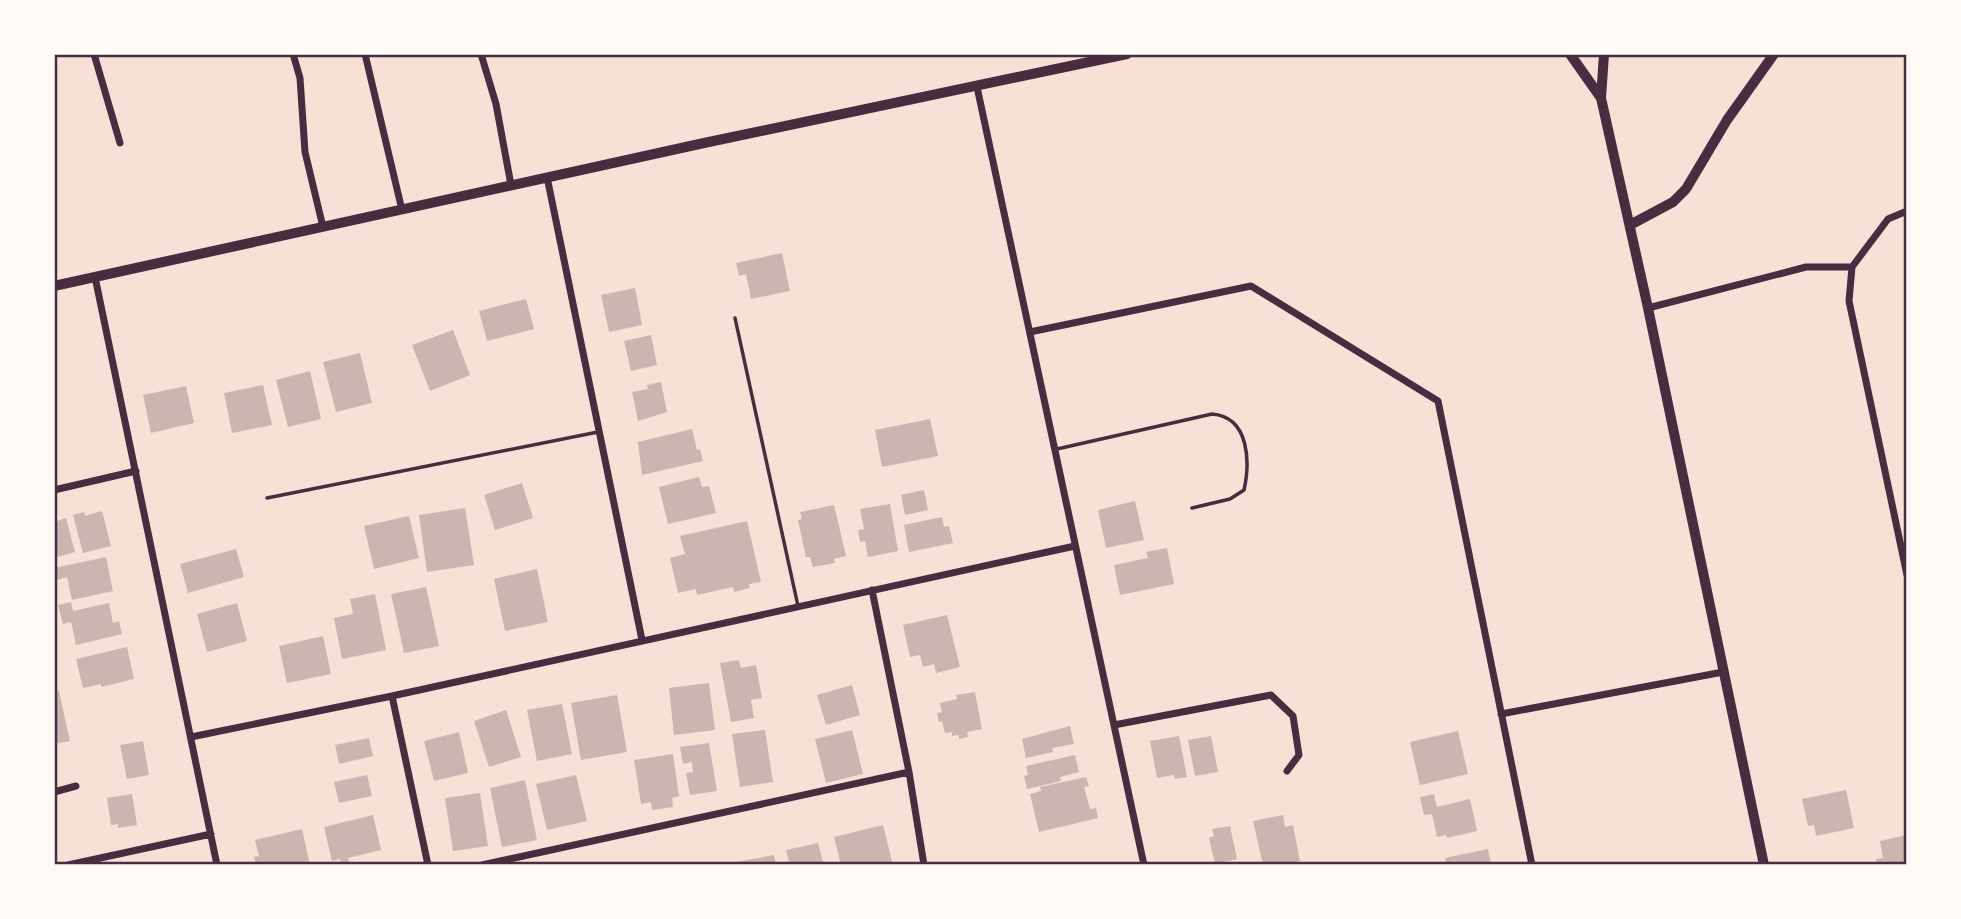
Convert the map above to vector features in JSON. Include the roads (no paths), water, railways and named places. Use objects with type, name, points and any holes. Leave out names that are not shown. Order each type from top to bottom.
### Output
[{"type":"main road","points":[[54,286],[547,177],[1127,54]]},
{"type":"street","points":[[94,54],[120,143]]},
{"type":"street","points":[[293,54],[300,78],[305,152],[323,227]]},
{"type":"street","points":[[365,54],[402,209]]},
{"type":"street","points":[[481,54],[496,104],[511,186]]},
{"type":"street","points":[[1570,54],[1601,98]]},
{"type":"street","points":[[1604,54],[1601,98],[1648,308],[1764,865]]},
{"type":"street","points":[[1630,225],[1673,202],[1686,189],[1727,120],[1774,54]]},
{"type":"street","points":[[977,87],[1144,865]]},
{"type":"street","points":[[547,177],[642,639]]},
{"type":"street","points":[[1907,211],[1888,219],[1852,267],[1849,301],[1903,542],[1907,575]]},
{"type":"street","points":[[1648,308],[1805,267],[1852,267]]},
{"type":"street","points":[[95,277],[217,865]]},
{"type":"street","points":[[1030,332],[1251,286],[1438,401],[1532,865]]},
{"type":"street","points":[[54,490],[136,471]]},
{"type":"street","points":[[191,737],[392,696],[642,639],[1076,546]]},
{"type":"street","points":[[872,590],[909,772],[924,865]]},
{"type":"street","points":[[1502,714],[1723,672]]},
{"type":"street","points":[[1114,725],[1271,695],[1293,716],[1299,755],[1287,771]]},
{"type":"street","points":[[392,696],[428,865]]},
{"type":"street","points":[[482,865],[909,772]]},
{"type":"street","points":[[54,792],[76,786]]},
{"type":"street","points":[[68,865],[211,834]]},
{"type":"lane","points":[[736,318],[799,606]]},
{"type":"lane","points":[[1055,449],[1219,414],[1239,429],[1248,449],[1244,490],[1230,499],[1192,508]]},
{"type":"lane","points":[[267,498],[600,432]]}]
